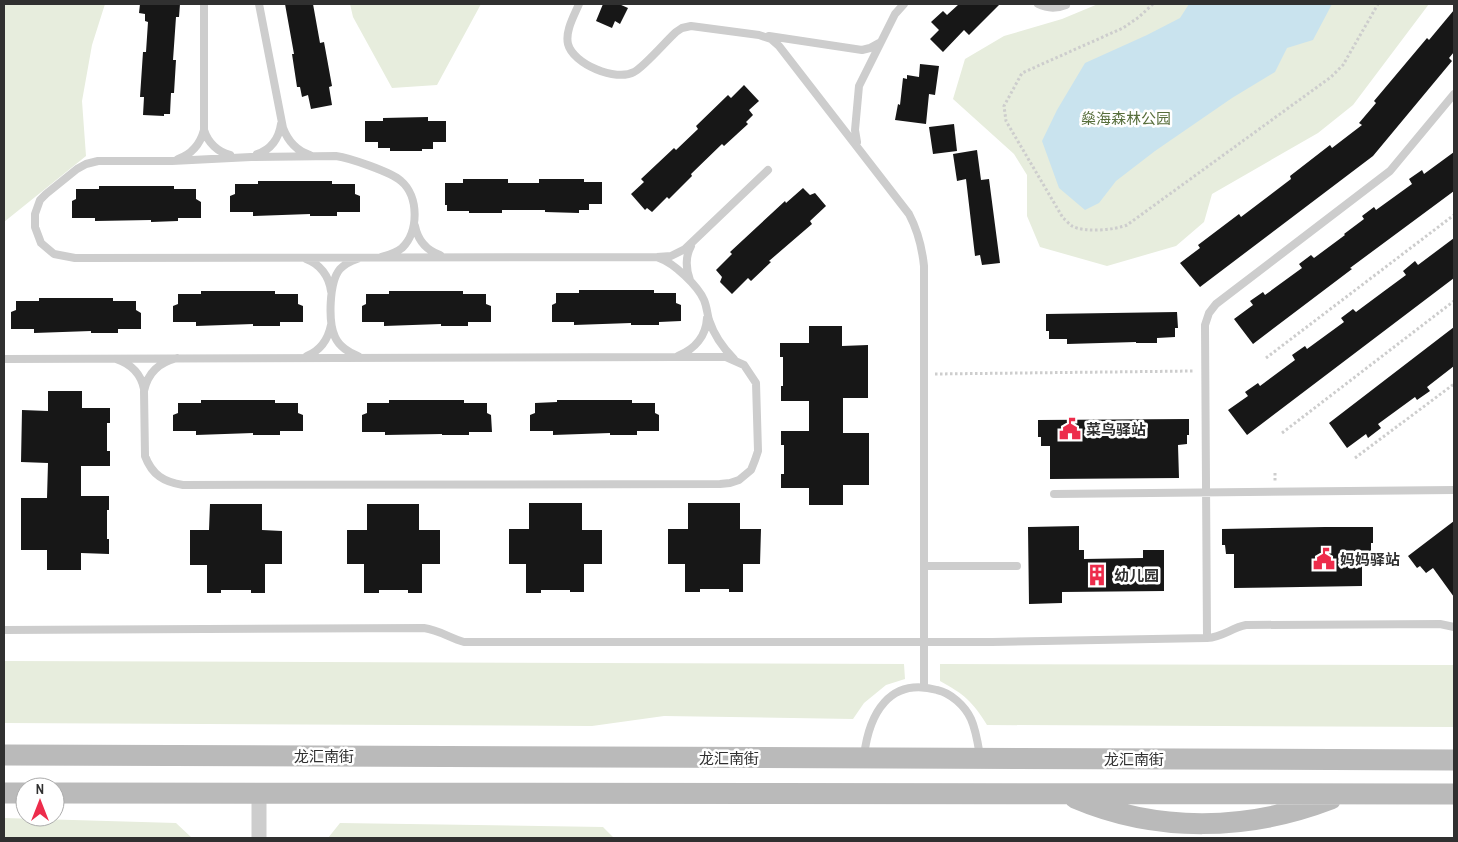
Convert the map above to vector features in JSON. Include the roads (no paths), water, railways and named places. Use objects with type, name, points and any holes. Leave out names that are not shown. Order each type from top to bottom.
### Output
[{"type":"main road","name":"龙汇南街","points":[[4,755],[1454,760]]},
{"type":"main road","points":[[65,793],[1454,794]]},
{"type":"main road","points":[[1064,794],[1125,816],[1174,823],[1224,824],[1270,818],[1313,806],[1345,794]]},
{"type":"street","points":[[259,793],[259,838]]},
{"type":"lane","points":[[172,161],[194,149],[199,144],[204,130],[204,4]]},
{"type":"lane","points":[[259,4],[281,121],[286,136],[307,154],[317,156]]},
{"type":"lane","points":[[579,4],[568,35],[568,44],[572,54],[580,61],[610,75],[618,76],[635,72],[682,28],[699,26],[862,50],[870,48],[882,40]]},
{"type":"lane","points":[[858,147],[855,130],[857,91],[895,14],[904,4]]},
{"type":"lane","points":[[1038,4],[1046,8],[1066,5]]},
{"type":"lane","points":[[759,35],[771,39],[779,46],[901,202],[917,229],[922,247],[924,266],[924,686]]},
{"type":"lane","points":[[1207,638],[1205,325],[1209,313],[1216,304],[1383,177],[1397,164],[1454,94]]},
{"type":"lane","points":[[251,156],[263,152],[273,144],[278,135],[281,121]]},
{"type":"lane","points":[[204,130],[212,144],[222,152],[238,157]]},
{"type":"lane","points":[[447,257],[431,252],[418,237],[414,224],[414,203],[407,187],[401,181],[347,158],[336,156],[251,156],[172,161],[98,161],[77,168],[40,200],[34,221],[41,243],[54,254],[75,258],[657,257],[672,256],[693,242],[768,170]]},
{"type":"lane","points":[[381,257],[402,248],[410,237],[414,224]]},
{"type":"lane","points":[[692,284],[687,273],[686,259],[693,242]]},
{"type":"lane","points":[[302,257],[316,264],[325,273],[332,293]]},
{"type":"lane","points":[[301,358],[312,354],[323,345],[330,332],[332,293],[336,275],[346,264],[361,257]]},
{"type":"lane","points":[[111,358],[128,364],[141,378],[144,391],[145,456],[148,464],[162,480],[178,484],[720,484],[739,480],[751,470],[758,451],[756,383],[744,366],[725,351],[718,340],[707,313],[704,299],[673,265],[657,257]]},
{"type":"lane","points":[[676,357],[698,344],[705,330],[707,313]]},
{"type":"lane","points":[[331,323],[339,343],[352,354],[363,357]]},
{"type":"lane","points":[[4,359],[716,357],[736,361]]},
{"type":"lane","points":[[144,391],[149,377],[157,367],[162,363],[177,358]]},
{"type":"lane","points":[[1054,494],[1454,490]]},
{"type":"lane","points":[[924,566],[1017,566]]},
{"type":"lane","points":[[4,630],[424,628],[441,632],[464,642],[1207,638],[1223,636],[1235,628],[1246,626],[1440,624],[1454,627]]},
{"type":"lane","points":[[864,758],[873,718],[885,701],[902,689],[924,686],[945,692],[958,702],[970,718],[978,742],[980,758]]},
{"type":"water","points":[[1189,4],[1332,4],[1313,40],[1287,48],[1275,72],[1232,98],[1155,151],[1116,181],[1099,203],[1085,210],[1059,188],[1042,141],[1057,110],[1085,63],[1180,18]]},
{"type":"place","name":"菜鸟驿站","points":[[1070,429]]},
{"type":"place","name":"妈妈驿站","points":[[1324,559]]},
{"type":"place","name":"幼儿园","points":[[1097,575]]},
{"type":"park label","name":"燊海森林公园","points":[[1126,118]]}]
